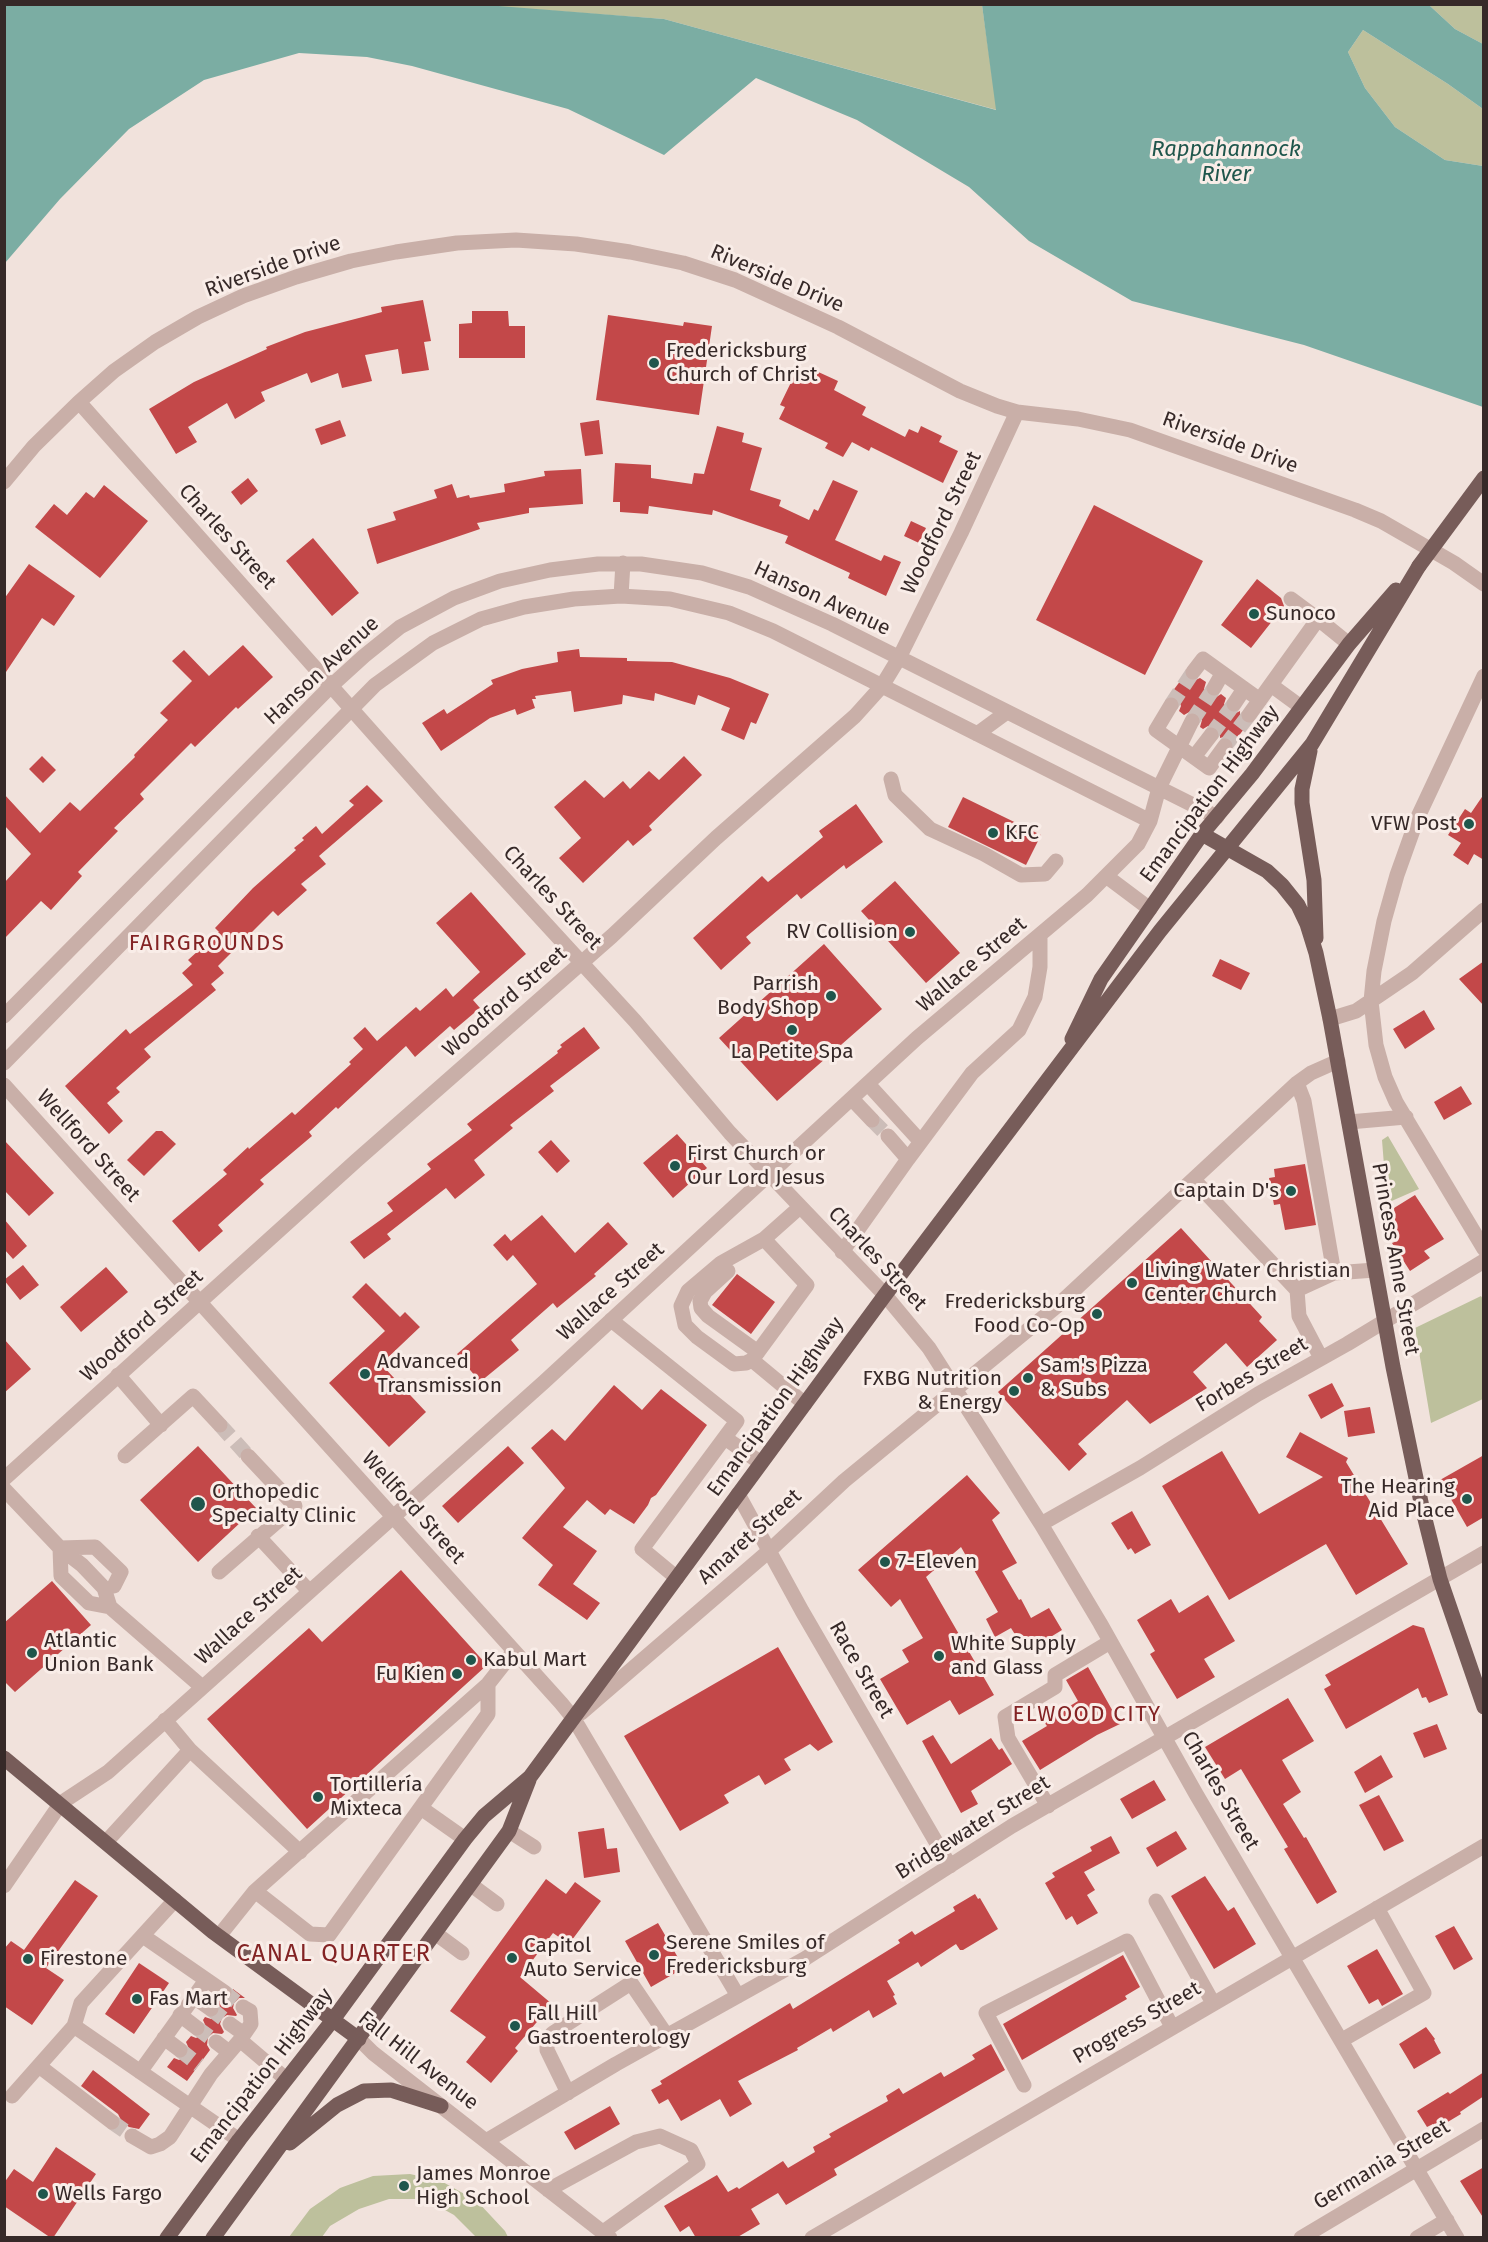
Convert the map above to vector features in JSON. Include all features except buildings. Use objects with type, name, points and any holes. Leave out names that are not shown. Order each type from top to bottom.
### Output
[{"type":"main road","name":"Emancipation Highway","points":[[167,2238],[239,2140],[332,2021],[465,1839],[484,1816],[530,1777],[885,1295],[1160,931],[1312,744],[1419,566],[1484,478]]},
{"type":"main road","name":"Emancipation Highway","points":[[1060,1064],[1101,979],[1202,834],[1252,774],[1349,644],[1419,566]]},
{"type":"main road","points":[[1312,744],[1305,770],[1302,796],[1314,880],[1316,953]]},
{"type":"main road","points":[[1202,834],[1228,848]]},
{"type":"main road","name":"Princess Anne Street","points":[[1228,848],[1267,872],[1282,885],[1303,914],[1316,953],[1338,1060],[1384,1321],[1422,1507],[1440,1579],[1484,1707]]},
{"type":"main road","name":"Fall Hill Avenue","points":[[4,1758],[219,1936],[359,2039]]},
{"type":"main road","name":"Emancipation Highway","points":[[213,2238],[509,1831],[530,1777]]},
{"type":"main road","points":[[272,2158],[337,2105],[362,2092],[391,2090],[441,2106]]},
{"type":"street","name":"Riverside Drive","points":[[4,482],[34,446],[114,372],[155,342],[198,317],[243,296],[351,261],[457,243],[516,240],[576,244],[683,263],[735,280],[838,327],[960,391],[1017,412],[1078,419],[1130,430],[1355,510],[1381,521],[1454,562],[1484,584]]},
{"type":"street","name":"Charles Street","points":[[79,402],[435,803],[582,962],[730,1134],[885,1295],[929,1348],[1041,1524],[1457,2238]]},
{"type":"street","name":"Woodford Street","points":[[4,1479],[357,1160],[582,962],[716,838],[855,716],[882,686],[899,658],[962,533],[1017,412]]},
{"type":"street","name":"Hanson Avenue","points":[[4,1016],[331,686],[400,627],[470,591],[527,574],[574,566],[623,563],[658,565],[702,573],[749,587],[800,609],[1217,817]]},
{"type":"street","points":[[621,596],[623,563]]},
{"type":"street","points":[[4,1063],[375,685],[425,649],[481,620],[550,602],[621,596],[669,599],[729,613],[773,631],[1150,821]]},
{"type":"street","points":[[1291,599],[1349,644]]},
{"type":"street","points":[[1249,715],[1318,619]]},
{"type":"street","points":[[1193,672],[1203,659],[1260,700]]},
{"type":"street","points":[[1214,688],[1222,674]]},
{"type":"street","points":[[1484,676],[1417,819],[1397,875],[1376,960],[1371,1001],[1376,1045],[1385,1077],[1406,1118],[1484,1249]]},
{"type":"street","points":[[1270,685],[1301,707]]},
{"type":"street","points":[[1234,704],[1244,689]]},
{"type":"street","points":[[1171,705],[1156,730],[1209,768],[1225,746]]},
{"type":"street","points":[[976,734],[1007,712]]},
{"type":"street","name":"Wallace Street","points":[[61,1803],[108,1772],[611,1320],[925,1032],[1087,895],[1138,843],[1150,821],[1159,788],[1192,721]]},
{"type":"street","points":[[1194,757],[1211,735]]},
{"type":"street","points":[[891,779],[895,795],[930,829],[984,854],[1021,875],[1045,874],[1056,861]]},
{"type":"street","points":[[1106,876],[1149,909]]},
{"type":"street","points":[[1330,1019],[1356,1011],[1412,973],[1484,910]]},
{"type":"street","points":[[842,1252],[920,1141],[972,1073],[1019,1030],[1035,997],[1040,967],[1040,934]]},
{"type":"street","name":"Amaret Street","points":[[574,1719],[769,1551],[844,1481],[1057,1306],[1297,1083],[1311,1073],[1338,1060]]},
{"type":"street","points":[[1297,1083],[1304,1101],[1334,1273]]},
{"type":"street","points":[[868,1084],[920,1141]]},
{"type":"street","name":"Wellford Street","points":[[4,1085],[574,1719],[738,1996]]},
{"type":"street","points":[[852,1099],[872,1120]]},
{"type":"street","points":[[1349,1122],[1406,1118]]},
{"type":"street","points":[[888,1136],[908,1159]]},
{"type":"street","points":[[1194,1180],[1297,1290],[1299,1316],[1321,1358]]},
{"type":"street","points":[[800,1207],[708,1288],[700,1304],[703,1312],[755,1356],[805,1404]]},
{"type":"street","points":[[764,1239],[807,1285],[755,1356],[734,1364],[697,1337],[685,1325],[681,1306],[688,1292],[721,1263],[764,1239]]},
{"type":"street","name":"Forbes Street","points":[[1041,1524],[1484,1261]]},
{"type":"street","points":[[1297,1290],[1334,1273],[1375,1270]]},
{"type":"street","points":[[611,1320],[737,1420],[642,1549],[677,1578]]},
{"type":"street","points":[[118,1375],[161,1425]]},
{"type":"street","points":[[126,1456],[193,1396],[220,1425]]},
{"type":"street","points":[[725,1438],[761,1463]]},
{"type":"street","points":[[219,1572],[295,1506],[248,1456]]},
{"type":"street","points":[[4,1489],[60,1548],[82,1565],[104,1588],[110,1607]]},
{"type":"street","name":"Race Street","points":[[738,1494],[802,1611],[950,1866]]},
{"type":"street","points":[[258,1536],[309,1591]]},
{"type":"street","points":[[60,1548],[96,1565],[114,1586],[110,1607]]},
{"type":"street","points":[[60,1548],[61,1576],[89,1603],[110,1607],[202,1687]]},
{"type":"street","name":"Bridgewater Street","points":[[486,2141],[568,2092],[806,1958],[1048,1806],[1484,1553]]},
{"type":"street","points":[[1048,1806],[1008,1738],[1005,1717],[1055,1687],[1055,1675],[1110,1642]]},
{"type":"street","points":[[219,1936],[255,1891],[488,1684],[514,1651]]},
{"type":"street","points":[[255,1891],[310,1934],[329,1935],[488,1714],[488,1684]]},
{"type":"street","points":[[165,1720],[190,1750],[300,1852]]},
{"type":"street","points":[[106,1842],[190,1750]]},
{"type":"street","points":[[4,1886],[61,1803]]},
{"type":"street","points":[[421,1808],[465,1839]]},
{"type":"street","points":[[509,1831],[534,1847]]},
{"type":"street","name":"Progress Street","points":[[812,2238],[1484,1846]]},
{"type":"street","points":[[470,1884],[497,1904]]},
{"type":"street","points":[[12,2096],[74,2026],[81,2003],[175,1900]]},
{"type":"street","points":[[1156,1901],[1213,2003]]},
{"type":"street","points":[[1342,2040],[1424,1993],[1377,1908]]},
{"type":"street","points":[[435,1933],[462,1953]]},
{"type":"street","points":[[143,1936],[224,1992]]},
{"type":"street","points":[[1024,2085],[986,2013],[1127,1941],[1172,2027]]},
{"type":"street","points":[[140,2072],[206,1980]]},
{"type":"street","points":[[568,2092],[547,2050],[548,2040],[553,2033],[631,1983],[667,2036]]},
{"type":"street","points":[[194,1997],[211,2009]]},
{"type":"street","points":[[132,2136],[151,2147],[170,2137],[190,2105],[205,2070],[229,2052],[251,2024],[250,2011],[243,2007]]},
{"type":"street","points":[[180,2015],[197,2028]]},
{"type":"street","points":[[230,2024],[286,2079]]},
{"type":"street","points":[[74,2026],[239,2140]]},
{"type":"street","points":[[164,2038],[180,2050]]},
{"type":"street","name":"Fall Hill Avenue","points":[[359,2039],[373,2053],[606,2235]]},
{"type":"street","points":[[216,2042],[229,2052]]},
{"type":"street","points":[[39,2066],[112,2122]]},
{"type":"street","name":"Germania Street","points":[[1301,2238],[1484,2129]]},
{"type":"street","points":[[548,2190],[636,2142],[660,2136],[691,2150],[698,2164],[606,2235]]},
{"type":"street","points":[[1417,2238],[1447,2220]]},
{"type":"green space","points":[[473,5],[982,5],[997,110],[664,19]]},
{"type":"green space","points":[[1429,5],[1483,5],[1483,44],[1455,29]]},
{"type":"green space","points":[[1363,30],[1483,109],[1483,166],[1445,160],[1395,127],[1365,88],[1348,52]]},
{"type":"green space","points":[[1388,1136],[1419,1189],[1387,1203],[1382,1140]]},
{"type":"green space","points":[[1481,1296],[1484,1301],[1483,1399],[1431,1423],[1415,1328]]},
{"type":"green space","points":[[410,2174],[441,2181],[477,2201],[508,2237],[476,2237],[454,2215],[425,2199],[389,2199],[359,2209],[330,2226],[322,2237],[289,2237],[310,2209],[340,2188],[373,2176]]},
{"type":"water","name":"Rappahannock River","points":[[473,4],[664,19],[996,110],[982,5],[1429,5],[1455,29],[1483,44],[1483,109],[1363,30],[1348,52],[1365,88],[1395,127],[1445,160],[1483,166],[1483,407],[1304,345],[1132,301],[1029,241],[969,187],[857,120],[756,78],[664,155],[568,109],[412,66],[367,57],[299,53],[204,80],[129,129],[60,199],[5,263],[5,5]]},
{"type":"tunnel","points":[[1171,705],[1193,672]]},
{"type":"tunnel","points":[[1192,721],[1214,688]]},
{"type":"tunnel","points":[[1211,735],[1234,704]]},
{"type":"tunnel","points":[[1225,746],[1249,715]]},
{"type":"tunnel","points":[[872,1120],[888,1136]]},
{"type":"tunnel","points":[[220,1425],[248,1456]]},
{"type":"tunnel","points":[[224,1992],[243,2007]]},
{"type":"tunnel","points":[[211,2009],[230,2024]]},
{"type":"tunnel","points":[[197,2028],[216,2042]]},
{"type":"tunnel","points":[[180,2050],[199,2065]]},
{"type":"tunnel","points":[[112,2122],[132,2136]]},
{"type":"place","name":"Fredericksburg Church of Christ","points":[[654,363]]},
{"type":"place","name":"Sunoco","points":[[1254,614]]},
{"type":"place","name":"VFW Post","points":[[1469,824]]},
{"type":"place","name":"KFC","points":[[993,833]]},
{"type":"place","name":"RV Collision","points":[[910,932]]},
{"type":"place","name":"Parrish Body Shop","points":[[831,996]]},
{"type":"place","name":"La Petite Spa","points":[[792,1030]]},
{"type":"place","name":"First Church or Our Lord Jesus","points":[[675,1166]]},
{"type":"place","name":"Captain D's","points":[[1291,1191]]},
{"type":"place","name":"Living Water Christian Center Church","points":[[1132,1283]]},
{"type":"place","name":"Fredericksburg Food Co-Op","points":[[1097,1314]]},
{"type":"place","name":"Advanced Transmission","points":[[365,1374]]},
{"type":"place","name":"Sam's Pizza & Subs","points":[[1028,1378]]},
{"type":"place","name":"FXBG Nutrition & Energy","points":[[1014,1391]]},
{"type":"place","name":"The Hearing Aid Place","points":[[1467,1499]]},
{"type":"place","name":"Orthopedic Specialty Clinic","points":[[198,1504]]},
{"type":"place","name":"7-Eleven","points":[[885,1562]]},
{"type":"place","name":"Atlantic Union Bank","points":[[32,1653]]},
{"type":"place","name":"White Supply and Glass","points":[[939,1656]]},
{"type":"place","name":"Kabul Mart","points":[[471,1660]]},
{"type":"place","name":"Fu Kien","points":[[457,1674]]},
{"type":"place","name":"Tortillería Mixteca","points":[[318,1797]]},
{"type":"place","name":"Serene Smiles of Fredericksburg","points":[[654,1955]]},
{"type":"place","name":"Capitol Auto Service","points":[[512,1958]]},
{"type":"place","name":"Firestone","points":[[28,1959]]},
{"type":"place","name":"Fas Mart","points":[[137,1999]]},
{"type":"place","name":"Fall Hill Gastroenterology","points":[[515,2026]]},
{"type":"place","name":"James Monroe High School","points":[[404,2186]]},
{"type":"place","name":"Wells Fargo","points":[[43,2194]]},
{"type":"district","name":"FAIRGROUNDS","points":[[207,944]]},
{"type":"district","name":"ELWOOD CITY","points":[[1087,1715]]},
{"type":"district","name":"CANAL QUARTER","points":[[334,1954]]}]
